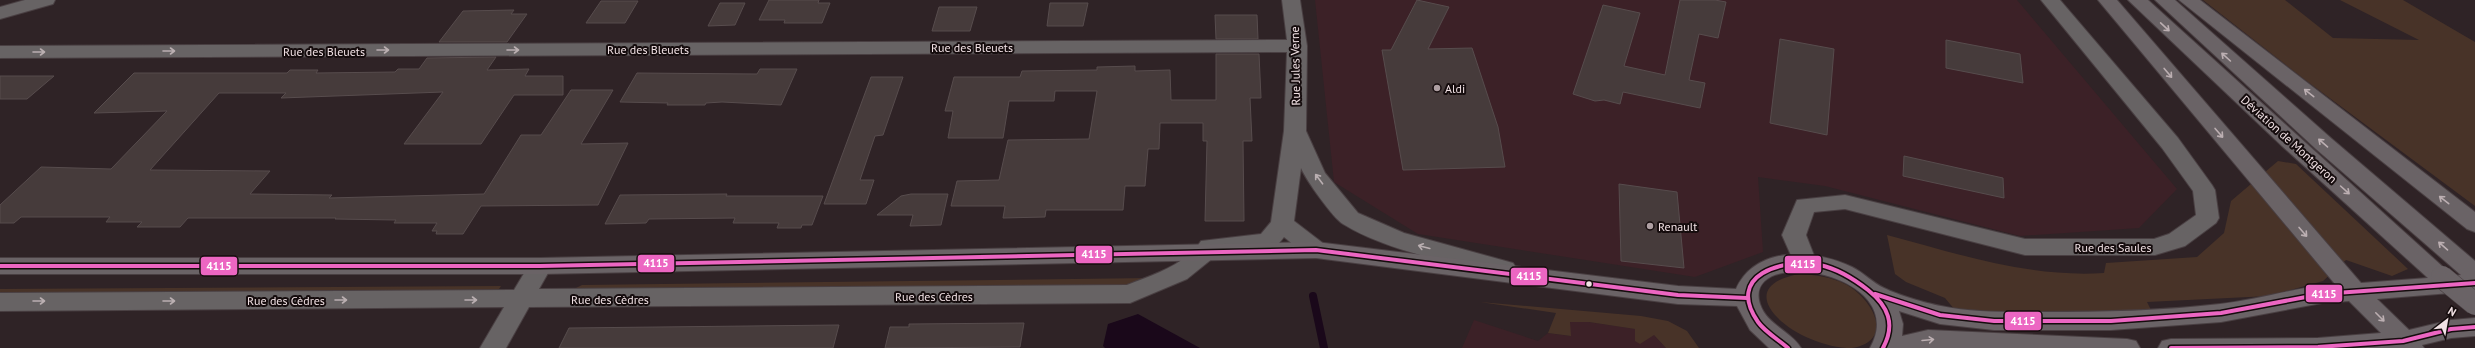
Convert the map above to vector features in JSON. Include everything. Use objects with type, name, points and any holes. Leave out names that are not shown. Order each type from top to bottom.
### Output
[{"type":"main road","points":[[2106,0],[2356,293],[2407,345]]},
{"type":"main road","name":"Déviation de Montgeron","points":[[2137,0],[2290,141],[2442,277],[2475,304]]},
{"type":"main road","name":"Déviation de Montgeron","points":[[2164,0],[2474,276]]},
{"type":"main road","points":[[2188,0],[2475,224]]},
{"type":"main road","points":[[0,266],[540,266],[1149,252],[1316,250],[1678,295],[1747,298]]},
{"type":"main road","points":[[1788,348],[1774,339],[1760,326],[1750,312],[1747,298],[1750,283],[1762,271],[1782,264],[1805,263],[1844,273],[1875,294],[1934,314],[1994,321],[2111,321],[2221,314],[2322,294],[2356,293],[2474,276]]},
{"type":"main road","points":[[1875,294],[1887,309],[1892,324],[1890,338],[1883,348]]},
{"type":"main road","points":[[2171,348],[2407,345],[2451,329],[2475,327]]},
{"type":"main road","points":[[1890,348],[1928,339],[2127,348]]},
{"type":"street","points":[[0,13],[46,0]]},
{"type":"street","name":"Rue Jules Verne","points":[[1282,224],[1296,132],[1297,46],[1291,0]]},
{"type":"street","name":"Rue des Saules","points":[[1805,263],[1794,235],[1804,204],[1845,202],[2025,247],[2155,247],[2178,240],[2208,218],[2204,190],[2170,143],[2050,0]]},
{"type":"street","name":"Rue des Bleuets","points":[[0,52],[1297,46]]},
{"type":"street","name":"Rue Jules Verne","points":[[1296,132],[1316,176],[1350,218],[1396,240],[1529,276]]},
{"type":"street","points":[[1149,252],[1268,241],[1282,224],[1316,250]]},
{"type":"street","name":"Rue des Cèdres","points":[[0,302],[1130,294],[1179,273],[1208,252]]},
{"type":"street","points":[[493,348],[540,266]]},
{"type":"shaded area","points":[[1315,0],[2017,0],[2177,189],[2139,228],[2020,236],[1825,186],[1758,177],[1763,252],[1695,277],[1418,234],[1334,182]]},
{"type":"shaded area","points":[[2203,0],[2285,0],[2333,38],[2419,40],[2340,0],[2403,0],[2475,42],[2475,206],[2304,79]]},
{"type":"shaded area","points":[[2278,161],[2296,164],[2408,269],[2392,276],[2346,260],[2323,281],[2269,296],[2147,302],[2151,310],[2063,315],[1955,310],[1945,298],[1906,282],[1895,274],[1887,235],[1994,263],[2049,272],[2076,274],[2104,273],[2106,263],[2197,257],[2224,233],[2231,201]]},
{"type":"shaded area","points":[[1800,274],[1829,278],[1845,284],[1855,290],[1871,308],[1875,318],[1876,328],[1874,336],[1866,343],[1852,348],[1830,345],[1809,338],[1790,328],[1776,316],[1768,303],[1768,291],[1778,281]]},
{"type":"shaded area","points":[[1151,278],[1133,285],[1119,286],[574,289],[582,285]]},
{"type":"shaded area","points":[[501,286],[499,289],[487,294],[0,296],[0,289]]},
{"type":"shaded area","points":[[1480,302],[1641,316],[1668,321],[1687,331],[1699,348],[1666,348],[1654,335],[1640,344],[1635,341],[1635,329],[1589,322],[1570,322],[1571,336],[1548,333],[1556,313]]},
{"type":"shaded area","points":[[1138,314],[1200,348],[1105,348],[1103,346],[1108,324]]},
{"type":"shaded area","points":[[1474,320],[1538,341],[1548,333],[1570,336],[1569,322],[1589,322],[1636,329],[1654,335],[1666,348],[1462,348]]},
{"type":"building","points":[[769,0],[819,0],[818,3],[830,3],[822,23],[784,23],[785,20],[759,20]]},
{"type":"building","name":"Aldi","points":[[1417,0],[1449,7],[1428,49],[1472,48],[1498,127],[1505,167],[1403,170],[1382,50],[1391,50]]},
{"type":"building","points":[[1680,0],[1715,0],[1726,2],[1718,38],[1699,34],[1689,80],[1705,83],[1700,108],[1623,92],[1620,104],[1604,100],[1595,101],[1573,94],[1603,5],[1640,13],[1624,66],[1665,75]]},
{"type":"building","points":[[601,1],[638,1],[625,23],[586,23]]},
{"type":"building","points":[[720,3],[745,3],[735,25],[708,26]]},
{"type":"building","points":[[1050,3],[1088,3],[1083,26],[1047,26]]},
{"type":"building","points":[[939,7],[977,7],[970,31],[932,31]]},
{"type":"building","points":[[514,10],[511,14],[527,14],[507,42],[439,42],[463,11]]},
{"type":"building","points":[[1215,15],[1257,15],[1258,39],[1216,39]]},
{"type":"building","points":[[1780,39],[1834,49],[1827,135],[1770,123]]},
{"type":"building","points":[[1946,40],[2020,54],[2023,83],[1946,68]]},
{"type":"building","points":[[1216,54],[1259,54],[1261,98],[1250,98],[1252,141],[1243,141],[1244,221],[1205,221],[1207,141],[1203,141],[1203,123],[1160,123],[1159,149],[1148,149],[1145,186],[1125,186],[1123,210],[1046,210],[1045,217],[1003,218],[1005,206],[951,206],[957,181],[999,180],[1008,140],[1089,139],[1097,91],[1055,91],[1054,101],[1009,101],[1003,138],[948,138],[953,111],[945,111],[954,77],[1020,77],[1022,71],[1097,70],[1097,67],[1135,66],[1135,71],[1170,70],[1171,100],[1216,100]]},
{"type":"building","points":[[496,57],[487,70],[529,69],[525,76],[563,76],[563,95],[514,95],[481,144],[404,144],[443,92],[281,98],[286,93],[219,93],[150,170],[270,171],[250,194],[332,195],[329,198],[484,194],[521,135],[541,135],[571,90],[613,90],[581,144],[628,143],[598,205],[481,206],[463,234],[436,234],[437,231],[432,231],[437,223],[394,223],[396,220],[335,219],[336,218],[188,218],[180,227],[137,227],[142,222],[106,222],[110,217],[21,217],[14,223],[0,223],[0,205],[41,167],[111,169],[167,111],[94,113],[134,73],[287,73],[290,70],[318,70],[316,73],[395,72],[398,69],[419,69],[427,58]]},
{"type":"building","points":[[760,69],[797,69],[781,105],[722,102],[706,103],[705,105],[667,105],[668,103],[620,102],[637,73],[757,74]]},
{"type":"building","points":[[0,76],[54,76],[27,99],[0,99]]},
{"type":"building","points":[[871,77],[903,77],[883,135],[875,136],[860,180],[874,180],[866,204],[824,204]]},
{"type":"building","points":[[1904,156],[2003,178],[2004,198],[1903,176]]},
{"type":"building","name":"Renault","points":[[1619,184],[1677,192],[1684,268],[1621,261]]},
{"type":"building","points":[[727,194],[726,196],[823,196],[812,225],[802,225],[801,228],[777,228],[779,223],[733,223],[735,218],[649,219],[646,223],[605,224],[620,195]]},
{"type":"building","points":[[911,194],[948,194],[941,225],[910,226],[913,215],[877,215],[901,196]]},
{"type":"building","points":[[1024,323],[1020,347],[885,348],[890,327],[909,327],[909,324]]},
{"type":"building","points":[[839,325],[833,348],[559,348],[569,328]]},
{"type":"waterway","points":[[1313,296],[1324,348]]},
{"type":"transit line","name":"4115","points":[[0,266],[540,266],[1316,250],[1678,295],[1747,298]]},
{"type":"transit line","name":"4115","points":[[1788,348],[1758,323],[1747,300],[1751,282],[1767,269],[1791,263],[1820,265],[1850,277],[1878,298],[1887,310],[1890,322],[1889,335],[1883,348]]},
{"type":"transit line","name":"4115","points":[[1875,294],[1940,315],[1994,321],[2111,321],[2221,313],[2322,294],[2475,283]]},
{"type":"transit line","name":"4115","points":[[2171,348],[2318,347],[2403,341],[2451,329],[2475,327]]},
{"type":"place","name":"Aldi","points":[[1437,88]]},
{"type":"place","name":"Renault","points":[[1650,226]]}]
